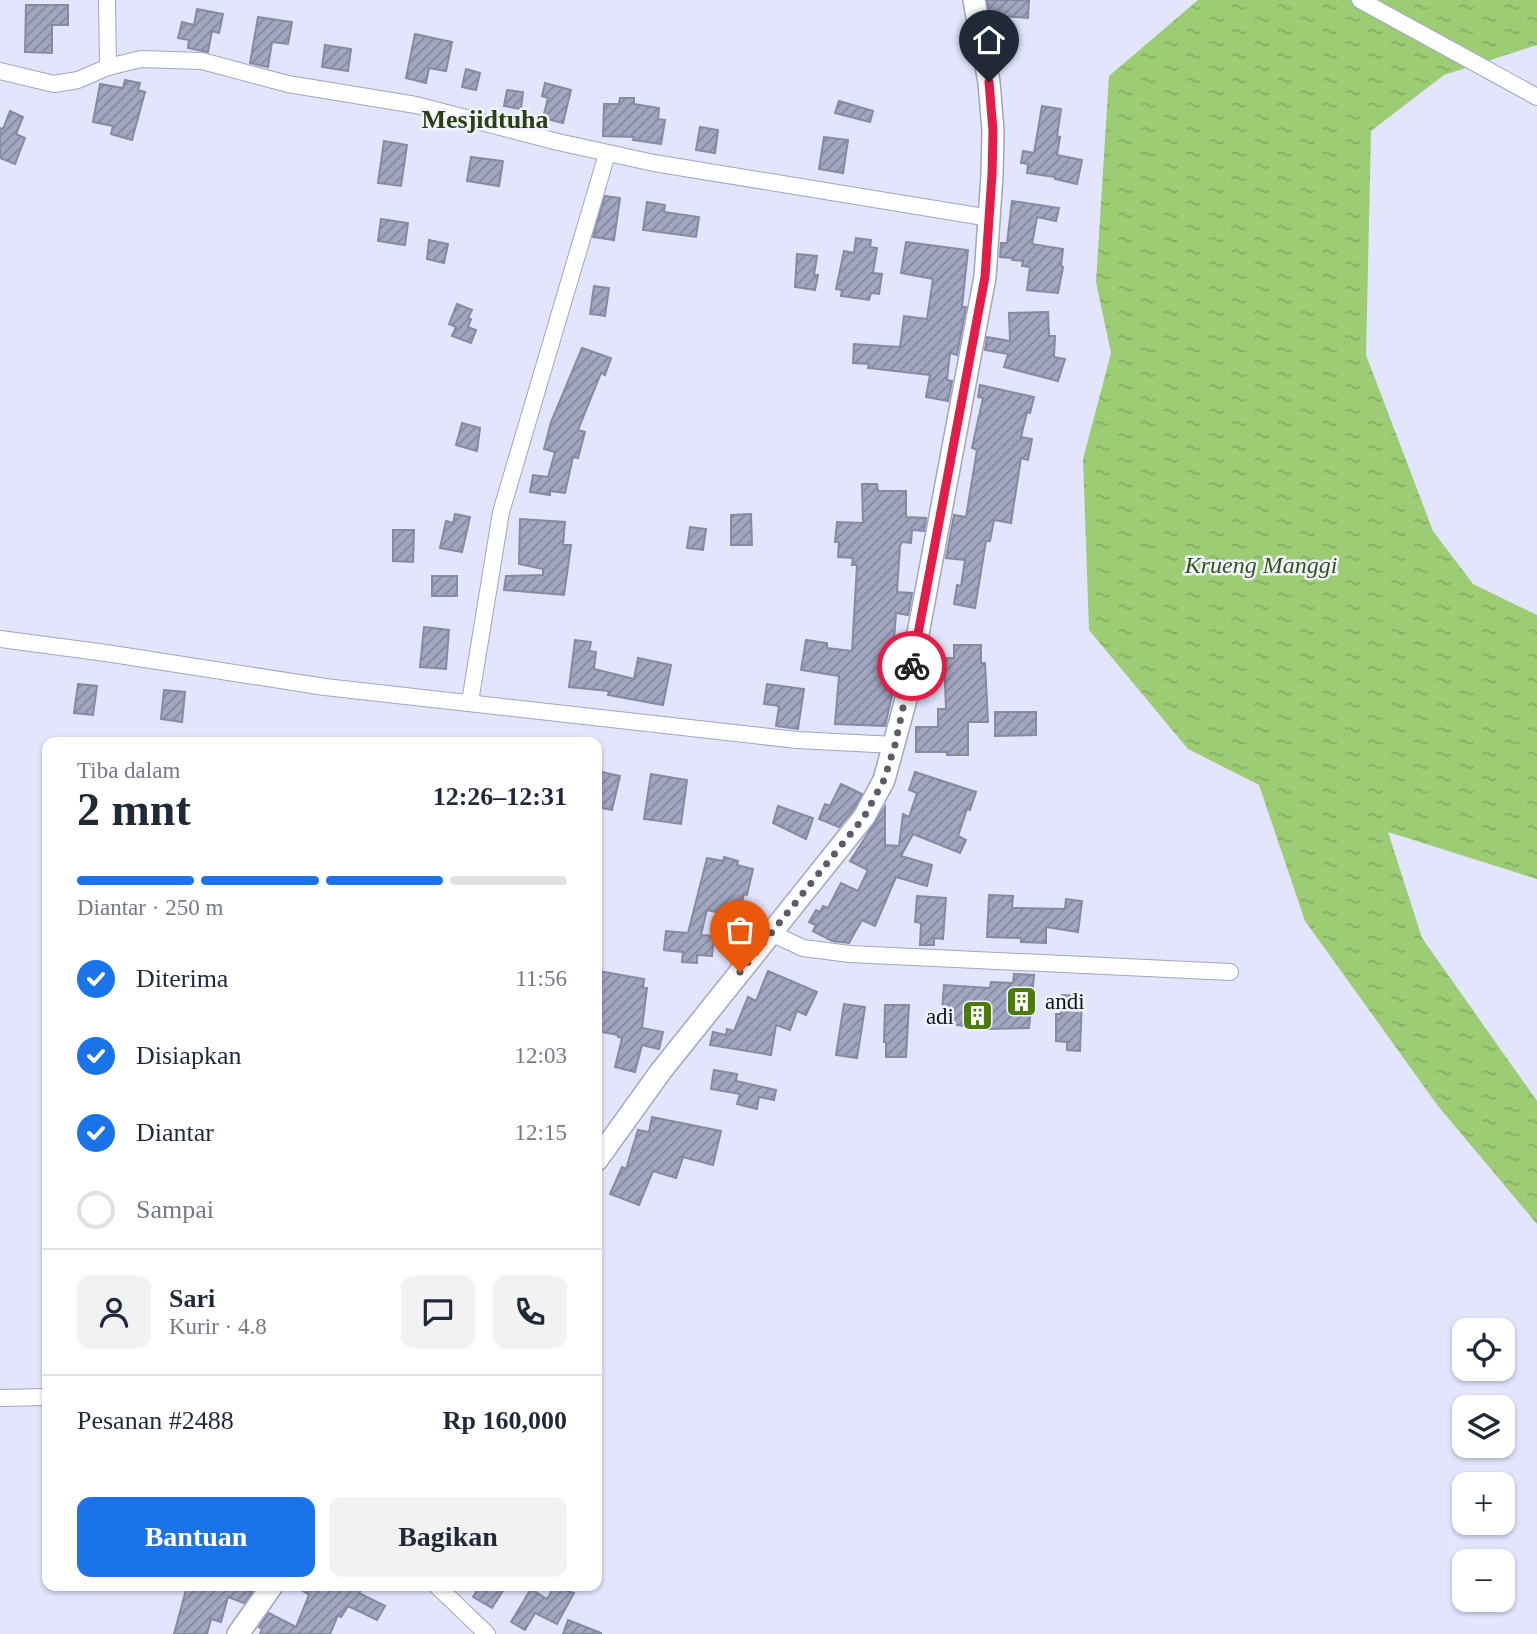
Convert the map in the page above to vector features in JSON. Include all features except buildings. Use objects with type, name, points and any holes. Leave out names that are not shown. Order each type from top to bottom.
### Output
[{"type":"street","points":[[107,0],[108,67]]},
{"type":"street","points":[[602,1153],[661,1071],[864,817],[884,780],[895,745],[985,277],[993,131],[989,82],[974,0]]},
{"type":"street","points":[[1360,0],[1537,97]]},
{"type":"street","points":[[0,71],[54,84],[78,80],[108,67],[141,59],[202,61],[288,84],[416,105],[607,154],[990,218]]},
{"type":"street","points":[[470,702],[501,512],[607,154]]},
{"type":"street","points":[[0,639],[325,687],[797,740],[895,745]]},
{"type":"street","points":[[771,933],[803,948],[850,954],[1230,972]]},
{"type":"street","points":[[0,1398],[42,1397]]},
{"type":"street","points":[[238,1634],[268,1591]]},
{"type":"street","points":[[442,1591],[487,1634]]},
{"type":"water","name":"Krueng Manggi","points":[[1198,0],[1537,0],[1537,45],[1444,75],[1371,131],[1366,355],[1433,531],[1473,584],[1537,615],[1537,879],[1388,832],[1422,938],[1537,1101],[1537,1224],[1438,1106],[1305,921],[1259,785],[1188,749],[1089,630],[1083,459],[1111,353],[1096,282],[1109,76]]},
{"type":"way so far","points":[[740,972],[864,817],[884,780],[895,745],[912,666]]},
{"type":"place","name":"andi","points":[[1022,1001]]},
{"type":"place","name":"adi","points":[[977,1016]]},
{"type":"district","name":"Mesjidtuha","points":[[485,119]]},
{"type":"route","points":[[912,666],[985,277],[993,131],[989,82]]}]
